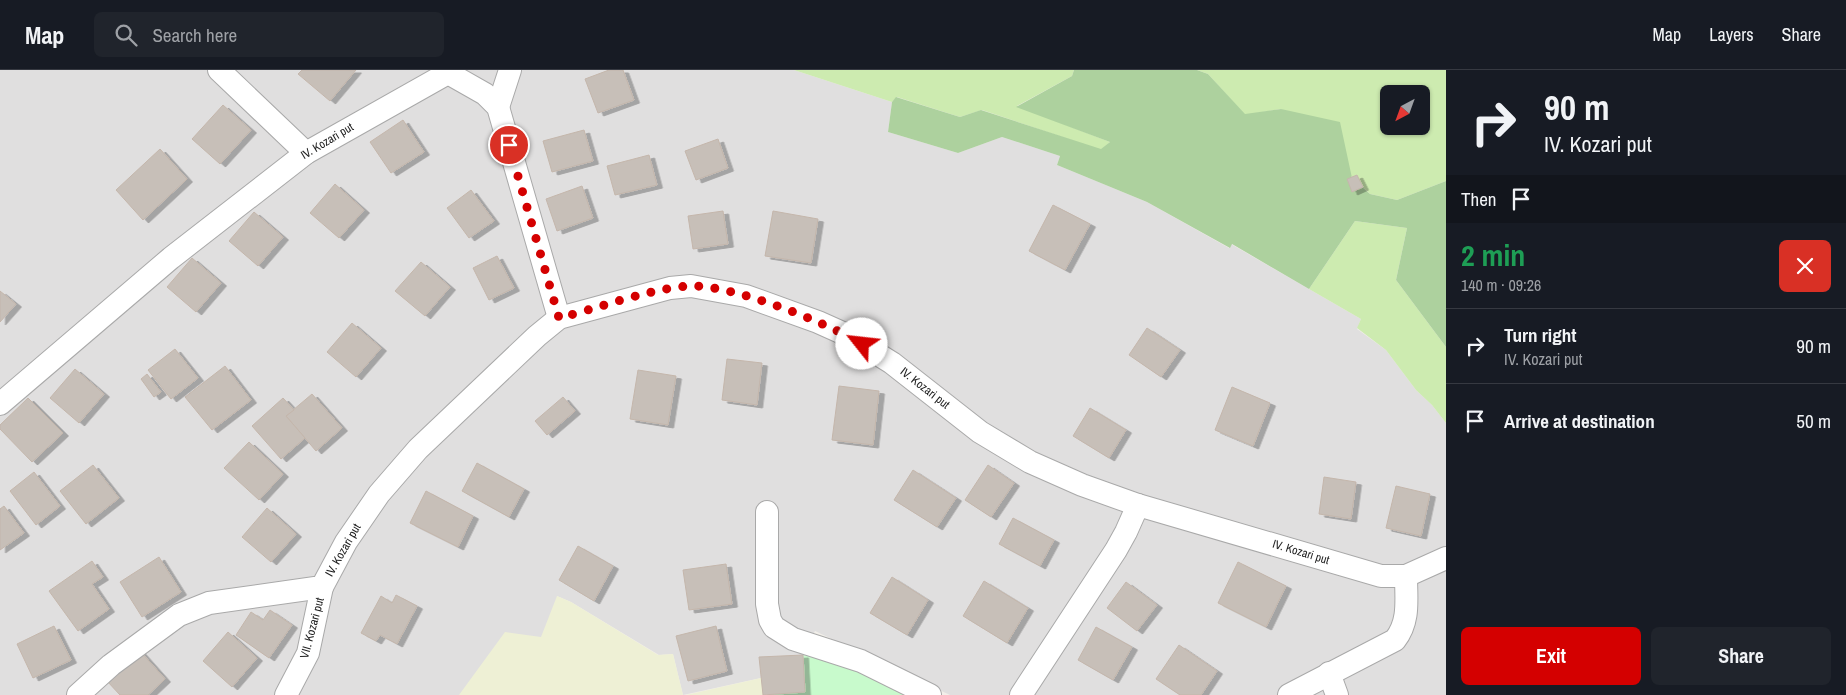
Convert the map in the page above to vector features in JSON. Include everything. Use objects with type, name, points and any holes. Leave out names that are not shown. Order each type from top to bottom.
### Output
[{"type":"street","points":[[219,70],[306,153]]},
{"type":"street","points":[[510,70],[498,107],[559,318]]},
{"type":"street","name":"IV. Kozari put","points":[[0,404],[171,258],[306,153],[450,71],[485,94],[498,107]]},
{"type":"street","name":"IV. Kozari put","points":[[78,695],[111,664],[179,615],[209,603],[322,587],[346,542],[379,494],[418,449],[538,336],[559,318],[670,288],[691,286],[746,296],[818,322],[847,335],[892,363],[980,432],[1030,462],[1138,505],[1382,576],[1406,576],[1446,558]]},
{"type":"street","points":[[1021,695],[1116,550],[1138,505]]},
{"type":"street","points":[[767,512],[767,604],[770,620],[774,627],[793,639],[861,661],[930,695]]},
{"type":"street","points":[[1289,695],[1395,640],[1402,630],[1407,617],[1406,576]]},
{"type":"street","name":"VII. Kozari put","points":[[286,695],[308,653],[322,587]]},
{"type":"street","points":[[1329,673],[1337,695]]},
{"type":"shaded area","points":[[0,70],[794,70],[892,102],[888,132],[958,153],[1002,137],[1060,156],[1057,165],[1147,202],[1229,248],[1231,244],[1361,319],[1357,329],[1386,350],[1416,390],[1432,405],[1446,423],[1446,695],[950,695],[815,631],[803,655],[761,678],[683,695],[673,654],[659,655],[571,602],[557,596],[593,695],[0,695]]},
{"type":"green space","points":[[794,70],[1074,70],[1072,76],[1017,106],[1110,142],[1101,150],[982,110],[960,117],[897,97],[892,102]]},
{"type":"green space","points":[[1074,70],[1197,70],[1208,74],[1245,114],[1281,109],[1340,122],[1352,178],[1370,194],[1397,200],[1446,181],[1446,347],[1396,280],[1407,228],[1355,221],[1309,289],[1232,244],[1230,248],[1147,202],[1057,165],[1060,156],[1002,137],[958,153],[888,132],[892,102],[896,97],[960,117],[981,110],[1101,149],[1110,142],[1016,107],[1072,76]]},
{"type":"green space","points":[[1197,70],[1446,70],[1446,181],[1397,200],[1370,194],[1281,109],[1245,115],[1208,74]]},
{"type":"green space","points":[[1355,221],[1407,228],[1396,280],[1446,347],[1446,423],[1432,405],[1416,390],[1386,350],[1357,328],[1361,319],[1309,289]]},
{"type":"green space","points":[[557,596],[571,602],[658,655],[673,654],[683,695],[459,695],[505,632],[541,637]]},
{"type":"green space","points":[[803,655],[841,663],[904,695],[765,695],[805,692]]},
{"type":"green space","points":[[761,678],[763,695],[686,695]]},
{"type":"building","points":[[302,70],[356,70],[330,101],[298,74]]},
{"type":"building","points":[[609,70],[623,70],[634,100],[598,113],[585,79]]},
{"type":"building","points":[[223,105],[251,130],[220,164],[192,139]]},
{"type":"building","points":[[403,120],[424,152],[391,173],[370,142]]},
{"type":"building","points":[[584,130],[593,161],[552,172],[543,141]]},
{"type":"building","points":[[718,139],[728,168],[696,180],[685,151]]},
{"type":"building","points":[[160,149],[187,179],[143,220],[116,190]]},
{"type":"building","points":[[649,155],[657,185],[615,195],[607,166]]},
{"type":"building","points":[[1357,175],[1363,187],[1352,192],[1347,179]]},
{"type":"building","points":[[335,184],[364,210],[339,238],[310,213]]},
{"type":"building","points":[[582,186],[593,218],[557,231],[546,199]]},
{"type":"building","points":[[471,190],[494,221],[469,238],[447,208]]},
{"type":"building","points":[[1053,205],[1090,224],[1065,270],[1029,251]]},
{"type":"building","points":[[723,211],[728,244],[693,249],[688,216]]},
{"type":"building","points":[[773,211],[818,219],[811,263],[765,256]]},
{"type":"building","points":[[254,212],[283,237],[258,266],[229,241]]},
{"type":"building","points":[[497,256],[514,288],[489,300],[473,268]]},
{"type":"building","points":[[192,258],[221,283],[196,312],[167,287]]},
{"type":"building","points":[[421,262],[450,287],[425,316],[395,291]]},
{"type":"building","points":[[0,291],[16,304],[0,322]]},
{"type":"building","points":[[352,323],[381,348],[356,377],[327,352]]},
{"type":"building","points":[[1147,328],[1180,350],[1161,377],[1129,355]]},
{"type":"building","points":[[175,349],[198,378],[171,399],[148,370]]},
{"type":"building","points":[[727,359],[762,363],[757,405],[722,400]]},
{"type":"building","points":[[225,366],[251,400],[212,430],[185,397]]},
{"type":"building","points":[[75,369],[104,394],[79,423],[50,398]]},
{"type":"building","points":[[638,370],[676,376],[668,425],[630,419]]},
{"type":"building","points":[[147,374],[161,392],[154,397],[141,379]]},
{"type":"building","points":[[839,386],[879,391],[873,445],[832,440]]},
{"type":"building","points":[[1232,387],[1270,403],[1253,446],[1215,430]]},
{"type":"building","points":[[312,394],[342,428],[316,451],[286,416]]},
{"type":"building","points":[[563,397],[575,411],[547,435],[535,421]]},
{"type":"building","points":[[28,398],[63,433],[32,462],[0,429],[0,425]]},
{"type":"building","points":[[283,398],[294,410],[286,416],[305,438],[281,459],[252,426]]},
{"type":"building","points":[[1090,408],[1126,430],[1109,458],[1073,436]]},
{"type":"building","points":[[249,442],[283,474],[259,500],[224,468]]},
{"type":"building","points":[[477,463],[524,489],[509,517],[462,491]]},
{"type":"building","points":[[93,465],[119,498],[86,524],[60,491]]},
{"type":"building","points":[[988,465],[1014,483],[991,517],[965,500]]},
{"type":"building","points":[[913,470],[956,498],[937,527],[894,500]]},
{"type":"building","points":[[34,472],[60,506],[36,525],[10,491]]},
{"type":"building","points":[[1324,477],[1356,482],[1351,519],[1319,514]]},
{"type":"building","points":[[1396,486],[1430,494],[1421,536],[1386,528]]},
{"type":"building","points":[[426,491],[473,516],[458,547],[410,523]]},
{"type":"building","points":[[4,506],[24,533],[0,550],[0,509]]},
{"type":"building","points":[[267,508],[296,534],[271,562],[242,537]]},
{"type":"building","points":[[1013,518],[1054,540],[1040,566],[999,544]]},
{"type":"building","points":[[578,546],[613,566],[594,601],[559,580]]},
{"type":"building","points":[[159,557],[181,592],[142,617],[120,582]]},
{"type":"building","points":[[92,561],[103,577],[92,584],[109,609],[78,631],[49,591]]},
{"type":"building","points":[[1238,562],[1286,586],[1266,627],[1218,603]]},
{"type":"building","points":[[726,564],[732,604],[689,610],[683,570]]},
{"type":"building","points":[[892,577],[928,600],[907,635],[870,613]]},
{"type":"building","points":[[984,581],[1028,608],[1007,643],[963,616]]},
{"type":"building","points":[[1126,582],[1157,605],[1137,631],[1107,608]]},
{"type":"building","points":[[396,595],[417,606],[397,644],[380,635],[376,641],[361,633],[381,596],[392,603]]},
{"type":"building","points":[[270,610],[292,625],[269,658],[236,635],[251,612],[263,620]]},
{"type":"building","points":[[54,626],[71,660],[33,678],[17,644]]},
{"type":"building","points":[[716,626],[727,671],[688,681],[676,636]]},
{"type":"building","points":[[1096,627],[1132,647],[1113,680],[1078,660]]},
{"type":"building","points":[[228,632],[257,658],[232,687],[203,661]]},
{"type":"building","points":[[1179,645],[1217,671],[1201,695],[1180,695],[1156,679]]},
{"type":"building","points":[[140,651],[165,679],[148,695],[120,695],[107,681]]},
{"type":"building","points":[[803,655],[805,692],[763,695],[759,657]]},
{"type":"route","points":[[509,145],[559,318],[670,288],[691,286],[746,296],[818,322],[862,344]]}]
